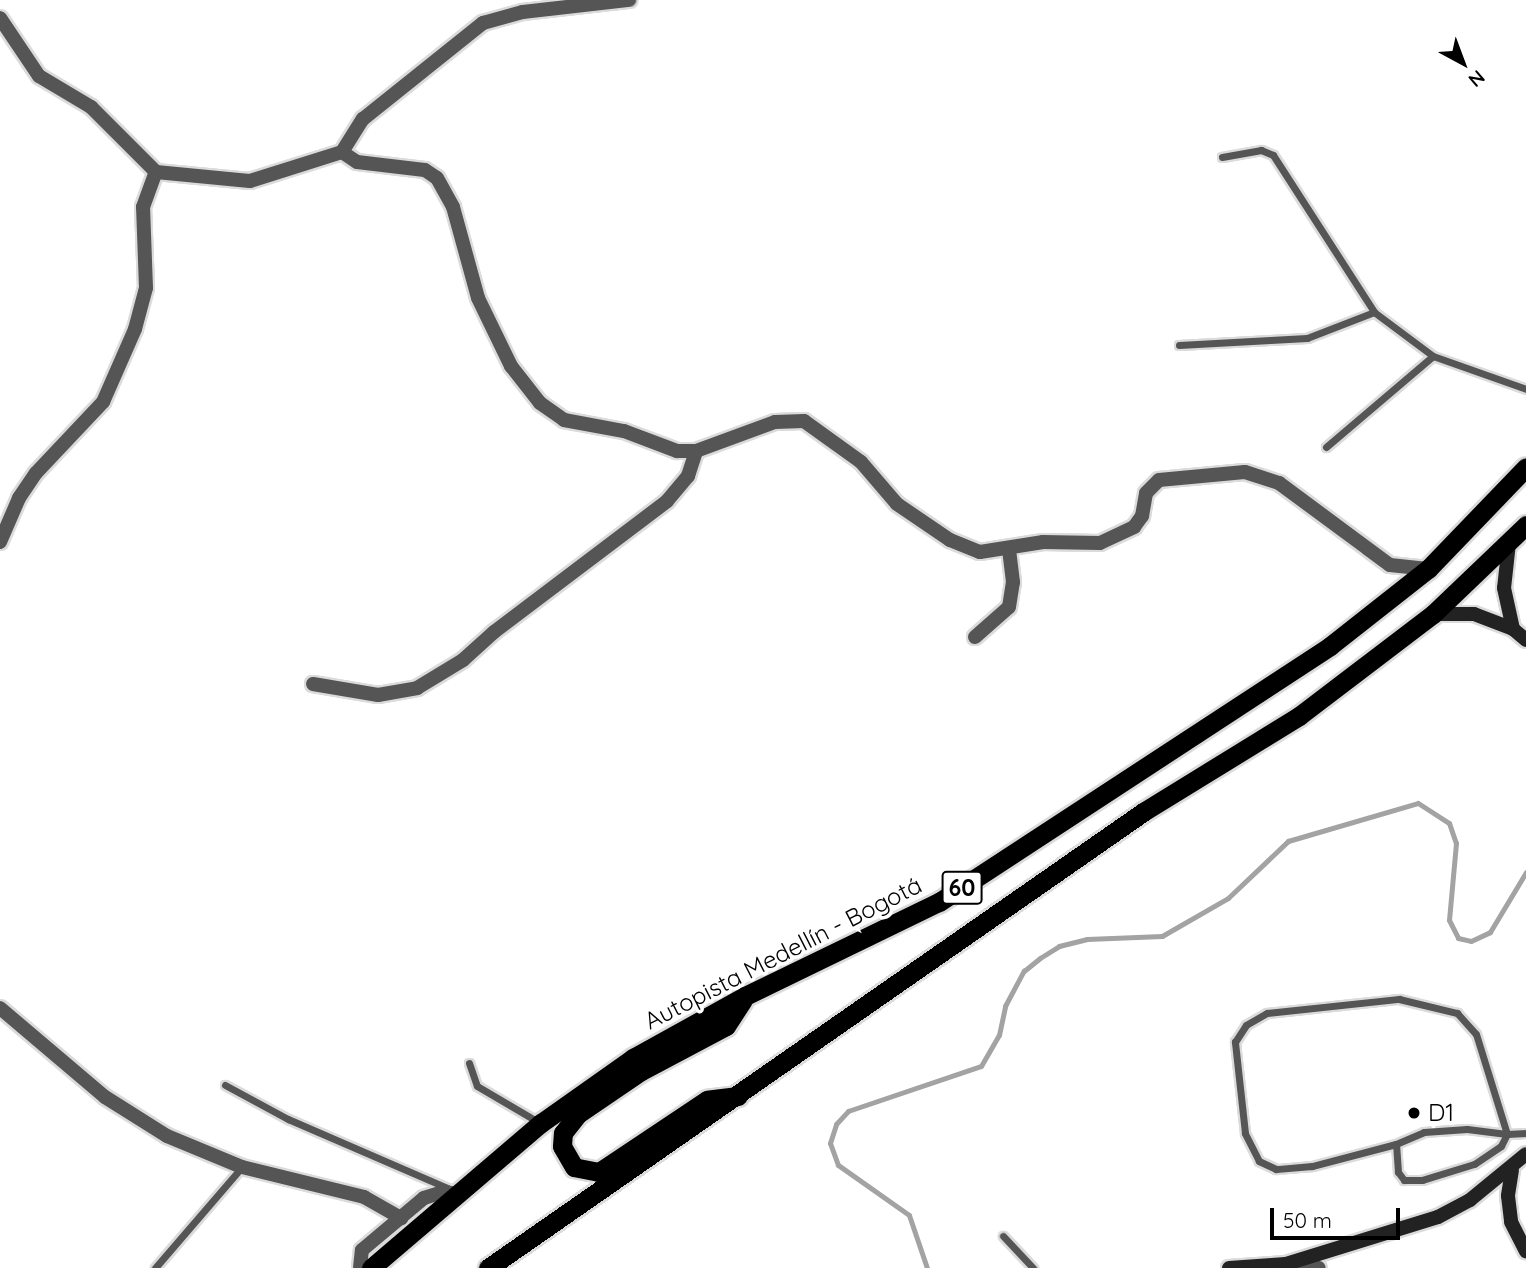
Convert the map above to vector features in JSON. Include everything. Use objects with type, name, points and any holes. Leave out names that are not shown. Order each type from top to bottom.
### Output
[{"type":"highway","name":"Autopista Medellín - Bogotá","points":[[370,1268],[541,1123],[633,1058],[745,996],[873,937],[1003,862],[1330,646],[1428,569],[1526,467]]},
{"type":"highway","name":"60","points":[[488,1268],[742,1095],[1143,812],[1299,716],[1433,614],[1526,526]]},
{"type":"highway","points":[[742,1095],[707,1100],[599,1172],[574,1167],[562,1146],[563,1133],[578,1114],[641,1071],[726,1026],[745,996]]},
{"type":"main road","points":[[1509,543],[1504,588],[1513,629]]},
{"type":"main road","points":[[1433,614],[1474,614],[1513,629],[1526,640]]},
{"type":"main road","points":[[1230,1268],[1286,1264],[1438,1217],[1512,1170],[1526,1154]]},
{"type":"main road","points":[[1512,1170],[1508,1196],[1511,1222],[1526,1251]]},
{"type":"street","points":[[0,18],[39,76],[91,107],[156,172],[250,181],[342,152],[363,119],[483,23],[523,12],[629,0]]},
{"type":"street","points":[[342,152],[357,162],[425,170],[437,178],[453,206],[478,298],[493,331],[511,366],[550,413],[624,431],[677,451],[696,450],[775,422],[804,421],[861,462],[897,504],[966,550],[1009,549],[1043,542],[1100,544],[1134,527],[1142,516],[1146,493],[1159,480],[1245,472],[1279,483],[1390,565],[1428,569]]},
{"type":"street","points":[[0,542],[19,498],[36,473],[103,402],[135,329],[146,288],[143,207],[156,172]]},
{"type":"street","points":[[313,684],[378,695],[417,688],[463,660],[494,632],[667,501],[688,476],[696,450]]},
{"type":"street","points":[[975,637],[1009,607],[1013,582],[1009,549]]},
{"type":"street","points":[[0,1007],[125,1111],[167,1136],[242,1167],[364,1196],[401,1218]]},
{"type":"street","points":[[360,1268],[362,1250],[432,1193],[458,1194]]},
{"type":"street","points":[[1286,1264],[1319,1268]]},
{"type":"lane","points":[[1222,157],[1261,150],[1281,161],[1344,270],[1374,312],[1433,356],[1526,388]]},
{"type":"lane","points":[[1179,345],[1307,338],[1374,312]]},
{"type":"lane","points":[[1326,447],[1433,356]]},
{"type":"lane","points":[[1396,1144],[1398,1172],[1404,1180],[1422,1180],[1486,1158],[1502,1146],[1507,1134],[1476,1034],[1457,1013],[1399,999],[1267,1013],[1246,1025],[1234,1042],[1245,1133],[1259,1161],[1276,1169],[1312,1166],[1396,1144],[1424,1132],[1467,1129],[1507,1134],[1526,1133]]},
{"type":"lane","points":[[469,1063],[477,1086],[541,1123]]},
{"type":"lane","points":[[225,1085],[288,1119],[458,1194]]},
{"type":"lane","points":[[155,1268],[242,1167]]},
{"type":"lane","points":[[1003,1236],[1033,1268]]},
{"type":"waterway","points":[[927,1268],[909,1215],[838,1165],[830,1143],[836,1124],[848,1111],[981,1066],[999,1035],[1005,1006],[1024,971],[1040,958],[1059,946],[1087,939],[1162,936],[1228,898],[1288,841],[1418,803],[1449,823],[1456,843],[1449,920],[1458,938],[1471,941],[1490,932],[1526,872]]},
{"type":"place","name":"D1","points":[[1414,1113]]}]
